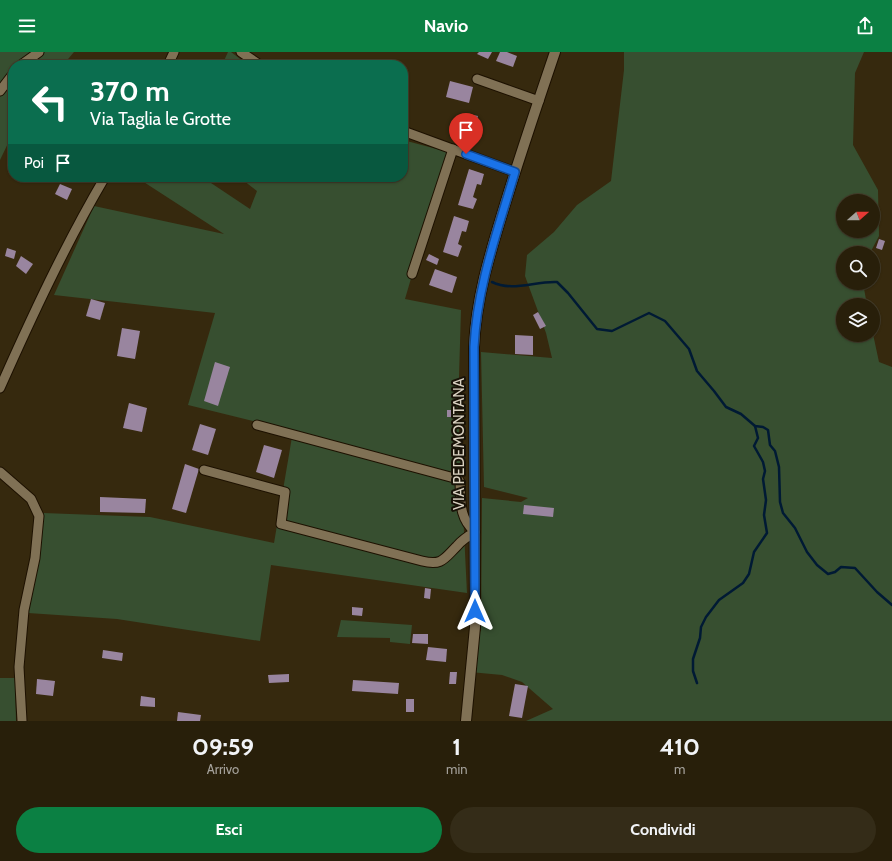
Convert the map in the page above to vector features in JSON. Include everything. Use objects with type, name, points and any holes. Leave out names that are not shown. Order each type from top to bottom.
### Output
[{"type":"street","points":[[29,60],[39,52]]},
{"type":"street","points":[[241,52],[253,60]]},
{"type":"street","name":"VIA PEDEMONTANA","points":[[466,721],[475,628],[474,347],[476,310],[485,272],[515,172],[555,52]]},
{"type":"street","points":[[477,79],[539,101]]},
{"type":"street","points":[[0,91],[8,81]]},
{"type":"street","points":[[408,134],[515,172]]},
{"type":"street","points":[[412,274],[453,149]]},
{"type":"street","points":[[0,388],[24,333],[85,212],[102,182]]},
{"type":"street","points":[[204,470],[285,492],[281,524],[422,561],[435,563],[443,560],[461,542],[475,532],[464,520],[460,482],[458,479],[257,425]]},
{"type":"street","points":[[0,472],[31,499],[39,516],[35,558],[23,617],[19,667],[22,721]]},
{"type":"green space","points":[[0,52],[74,52],[67,60],[8,60],[8,143],[0,160]]},
{"type":"green space","points":[[228,52],[231,52],[241,60],[224,60]]},
{"type":"green space","points":[[624,52],[864,52],[855,73],[853,145],[878,190],[878,194],[836,194],[836,238],[878,238],[874,246],[836,246],[836,290],[864,290],[866,298],[836,298],[836,342],[875,342],[879,362],[892,367],[892,721],[526,721],[553,709],[522,682],[502,675],[470,672],[474,635],[481,631],[482,498],[521,502],[528,498],[484,487],[481,352],[552,358],[546,333],[525,276],[527,255],[554,232],[577,205],[611,181],[624,70]]},
{"type":"green space","points":[[408,141],[448,152],[405,299],[461,310],[458,410],[467,593],[271,565],[260,641],[117,619],[28,613],[39,551],[43,513],[150,517],[274,543],[293,431],[188,405],[215,313],[54,295],[94,206],[224,234],[144,182],[210,182],[250,209],[257,191],[245,182],[408,182]]},
{"type":"green space","points":[[341,620],[412,625],[410,644],[390,642],[390,638],[337,637]]},
{"type":"green space","points":[[0,678],[15,678],[16,721],[0,721]]},
{"type":"building","points":[[479,52],[492,52],[488,59],[477,54]]},
{"type":"building","points":[[500,52],[507,52],[517,56],[513,67],[496,61]]},
{"type":"building","points":[[450,81],[473,87],[469,103],[446,97]]},
{"type":"building","points":[[469,114],[478,116],[474,134],[465,132]]},
{"type":"building","points":[[469,169],[484,174],[481,185],[477,184],[473,197],[477,199],[473,209],[458,205]]},
{"type":"building","points":[[60,184],[72,189],[67,200],[55,194]]},
{"type":"building","points":[[454,216],[469,221],[466,232],[462,231],[458,244],[462,246],[458,257],[443,252]]},
{"type":"building","points":[[879,239],[885,241],[882,250],[880,249],[880,246],[877,246]]},
{"type":"building","points":[[7,248],[16,251],[14,259],[5,256]]},
{"type":"building","points":[[429,254],[439,259],[437,265],[426,260]]},
{"type":"building","points":[[21,256],[33,264],[26,274],[16,266]]},
{"type":"building","points":[[435,269],[457,277],[452,293],[429,285]]},
{"type":"building","points":[[91,299],[105,303],[100,320],[86,316]]},
{"type":"building","points":[[538,312],[546,326],[540,329],[533,315]]},
{"type":"building","points":[[122,328],[140,331],[135,359],[117,356]]},
{"type":"building","points":[[515,335],[533,336],[533,355],[515,354]]},
{"type":"building","points":[[215,362],[230,367],[218,406],[204,401]]},
{"type":"building","points":[[129,403],[147,408],[142,432],[123,428]]},
{"type":"building","points":[[447,410],[453,410],[453,417],[447,417]]},
{"type":"building","points":[[200,424],[216,429],[208,455],[192,450]]},
{"type":"building","points":[[264,445],[282,450],[274,478],[256,472]]},
{"type":"building","points":[[185,464],[199,469],[186,513],[172,509]]},
{"type":"building","points":[[100,497],[146,499],[145,513],[100,512]]},
{"type":"building","points":[[524,505],[554,508],[553,517],[523,514]]},
{"type":"building","points":[[425,588],[431,589],[430,599],[424,598]]},
{"type":"building","points":[[352,607],[363,608],[362,616],[352,615]]},
{"type":"building","points":[[413,634],[428,634],[428,644],[412,643]]},
{"type":"building","points":[[428,647],[447,649],[446,662],[426,660]]},
{"type":"building","points":[[103,650],[123,653],[122,661],[102,658]]},
{"type":"building","points":[[450,672],[457,672],[456,684],[449,684]]},
{"type":"building","points":[[289,674],[289,682],[269,683],[268,675]]},
{"type":"building","points":[[37,679],[55,681],[53,696],[36,694]]},
{"type":"building","points":[[353,680],[399,683],[398,694],[352,691]]},
{"type":"building","points":[[515,684],[528,686],[522,718],[509,716]]},
{"type":"building","points":[[141,696],[155,698],[155,707],[140,706]]},
{"type":"building","points":[[406,699],[414,699],[414,712],[406,712]]},
{"type":"building","points":[[178,712],[201,715],[200,721],[177,721]]},
{"type":"waterway","points":[[492,282],[508,286],[557,282],[568,293],[597,329],[612,331],[649,313],[665,321],[689,349],[697,371],[726,407],[741,414],[755,426],[763,427],[768,430],[770,445],[775,451],[779,467],[780,502],[783,513],[795,528],[807,552],[817,565],[828,574],[835,572],[841,567],[855,568],[877,592],[892,605]]},
{"type":"waterway","points":[[697,683],[693,671],[693,659],[700,638],[701,627],[706,617],[719,600],[743,583],[749,574],[754,552],[767,533],[764,515],[766,500],[763,479],[765,471],[763,462],[754,446],[758,438],[755,426]]},
{"type":"route","points":[[466,154],[515,172],[480,290],[476,310],[474,347],[475,611]]}]
